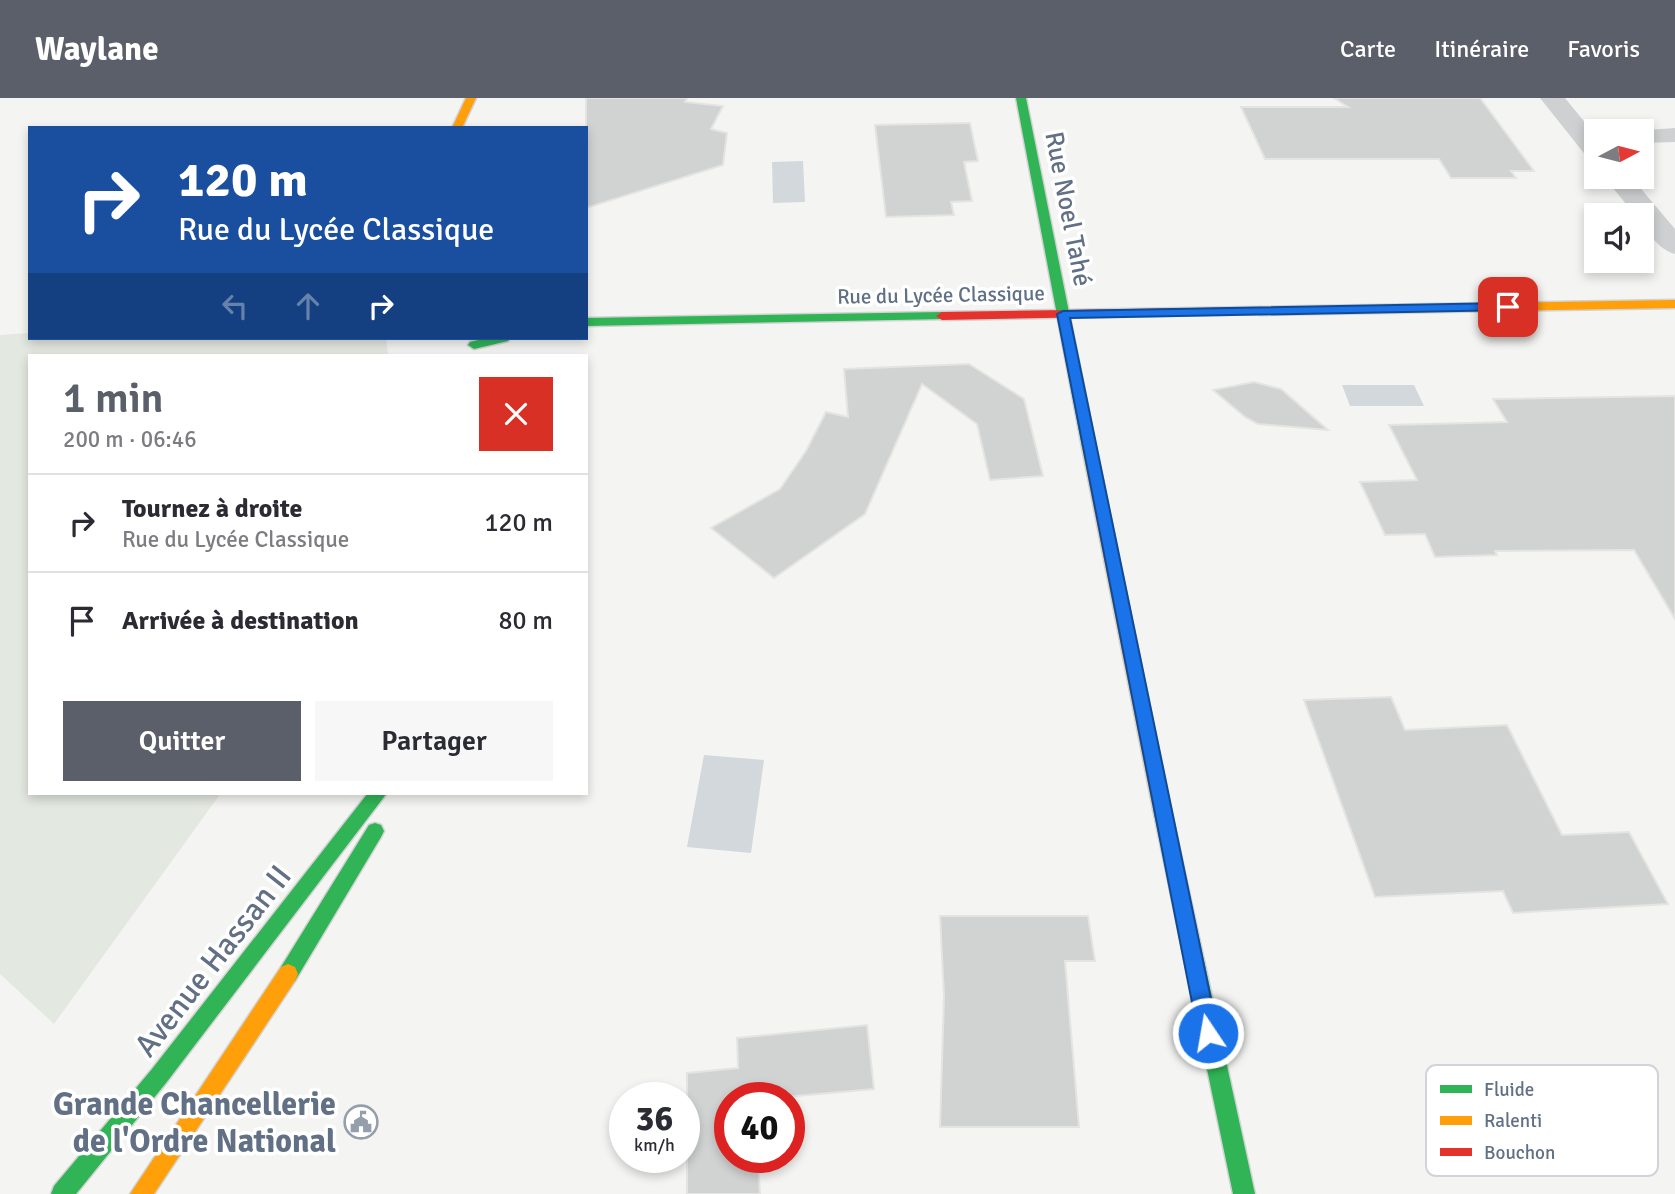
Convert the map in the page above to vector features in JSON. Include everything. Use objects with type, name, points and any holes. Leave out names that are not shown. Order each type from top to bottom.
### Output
[{"type":"street","points":[[458,126],[471,98]]},
{"type":"street","name":"Rue Noel Tahé","points":[[1021,98],[1202,1006],[1244,1194]]},
{"type":"street","points":[[1552,98],[1584,133]]},
{"type":"street","points":[[1654,136],[1675,135]]},
{"type":"street","points":[[1627,189],[1675,246]]},
{"type":"street","name":"Rue du Lycée Classique","points":[[588,322],[1675,304]]},
{"type":"street","points":[[474,346],[496,340]]},
{"type":"street","name":"Avenue Hassan II","points":[[62,1194],[387,801]]},
{"type":"street","name":"Avenue Hassan II","points":[[141,1194],[299,957],[387,801]]},
{"type":"shaded area","points":[[803,161],[805,202],[773,203],[772,162]]},
{"type":"shaded area","points":[[28,333],[28,340],[386,340],[388,354],[28,354],[28,795],[220,795],[54,1024],[0,974],[0,335]]},
{"type":"shaded area","points":[[1342,385],[1414,385],[1424,406],[1350,406]]},
{"type":"shaded area","points":[[704,755],[764,760],[751,853],[687,847]]},
{"type":"building","points":[[586,98],[687,98],[685,102],[723,106],[711,129],[727,133],[723,165],[588,207]]},
{"type":"building","points":[[1334,98],[1480,98],[1534,171],[1511,171],[1516,178],[1451,178],[1439,159],[1265,159],[1241,107],[1348,107]]},
{"type":"building","points":[[970,123],[978,161],[964,162],[972,201],[951,202],[954,215],[886,217],[875,125]]},
{"type":"building","points":[[969,364],[1024,399],[1043,476],[990,480],[977,424],[922,384],[865,514],[774,578],[711,528],[780,489],[806,451],[826,412],[848,417],[844,369]]},
{"type":"building","points":[[1254,382],[1281,389],[1328,430],[1258,424],[1245,417],[1213,390]]},
{"type":"building","points":[[1675,396],[1675,619],[1634,550],[1495,551],[1497,555],[1435,557],[1425,534],[1385,535],[1360,482],[1417,480],[1389,425],[1507,422],[1493,399]]},
{"type":"building","points":[[1391,697],[1405,730],[1507,725],[1562,835],[1629,832],[1668,904],[1513,913],[1503,891],[1375,897],[1304,700]]},
{"type":"building","points":[[940,916],[1088,916],[1095,961],[1065,961],[1079,1127],[940,1127],[944,996]]},
{"type":"building","points":[[867,1025],[874,1089],[805,1095],[805,1082],[714,1082],[714,1173],[759,1173],[760,1194],[687,1194],[687,1173],[700,1173],[700,1082],[687,1082],[687,1073],[738,1068],[737,1038]]},
{"type":"traffic: fast","points":[[1021,98],[1089,447]]},
{"type":"traffic: fast","points":[[588,322],[942,316]]},
{"type":"traffic: fast","points":[[474,345],[495,340]]},
{"type":"traffic: fast","points":[[62,1194],[159,1076],[376,795]]},
{"type":"traffic: fast","points":[[1162,809],[1244,1194]]},
{"type":"traffic: fast","points":[[288,974],[375,831]]},
{"type":"traffic: slow","points":[[458,126],[471,98]]},
{"type":"traffic: slow","points":[[1260,311],[1675,304]]},
{"type":"traffic: slow","points":[[1089,447],[1162,809]]},
{"type":"traffic: slow","points":[[141,1194],[288,974]]},
{"type":"traffic: jam","points":[[942,316],[1260,311]]},
{"type":"place","name":"Grande Chancellerie de l'Ordre National","points":[[361,1122]]},
{"type":"route","points":[[1208,1033],[1063,314],[1508,307]]}]
